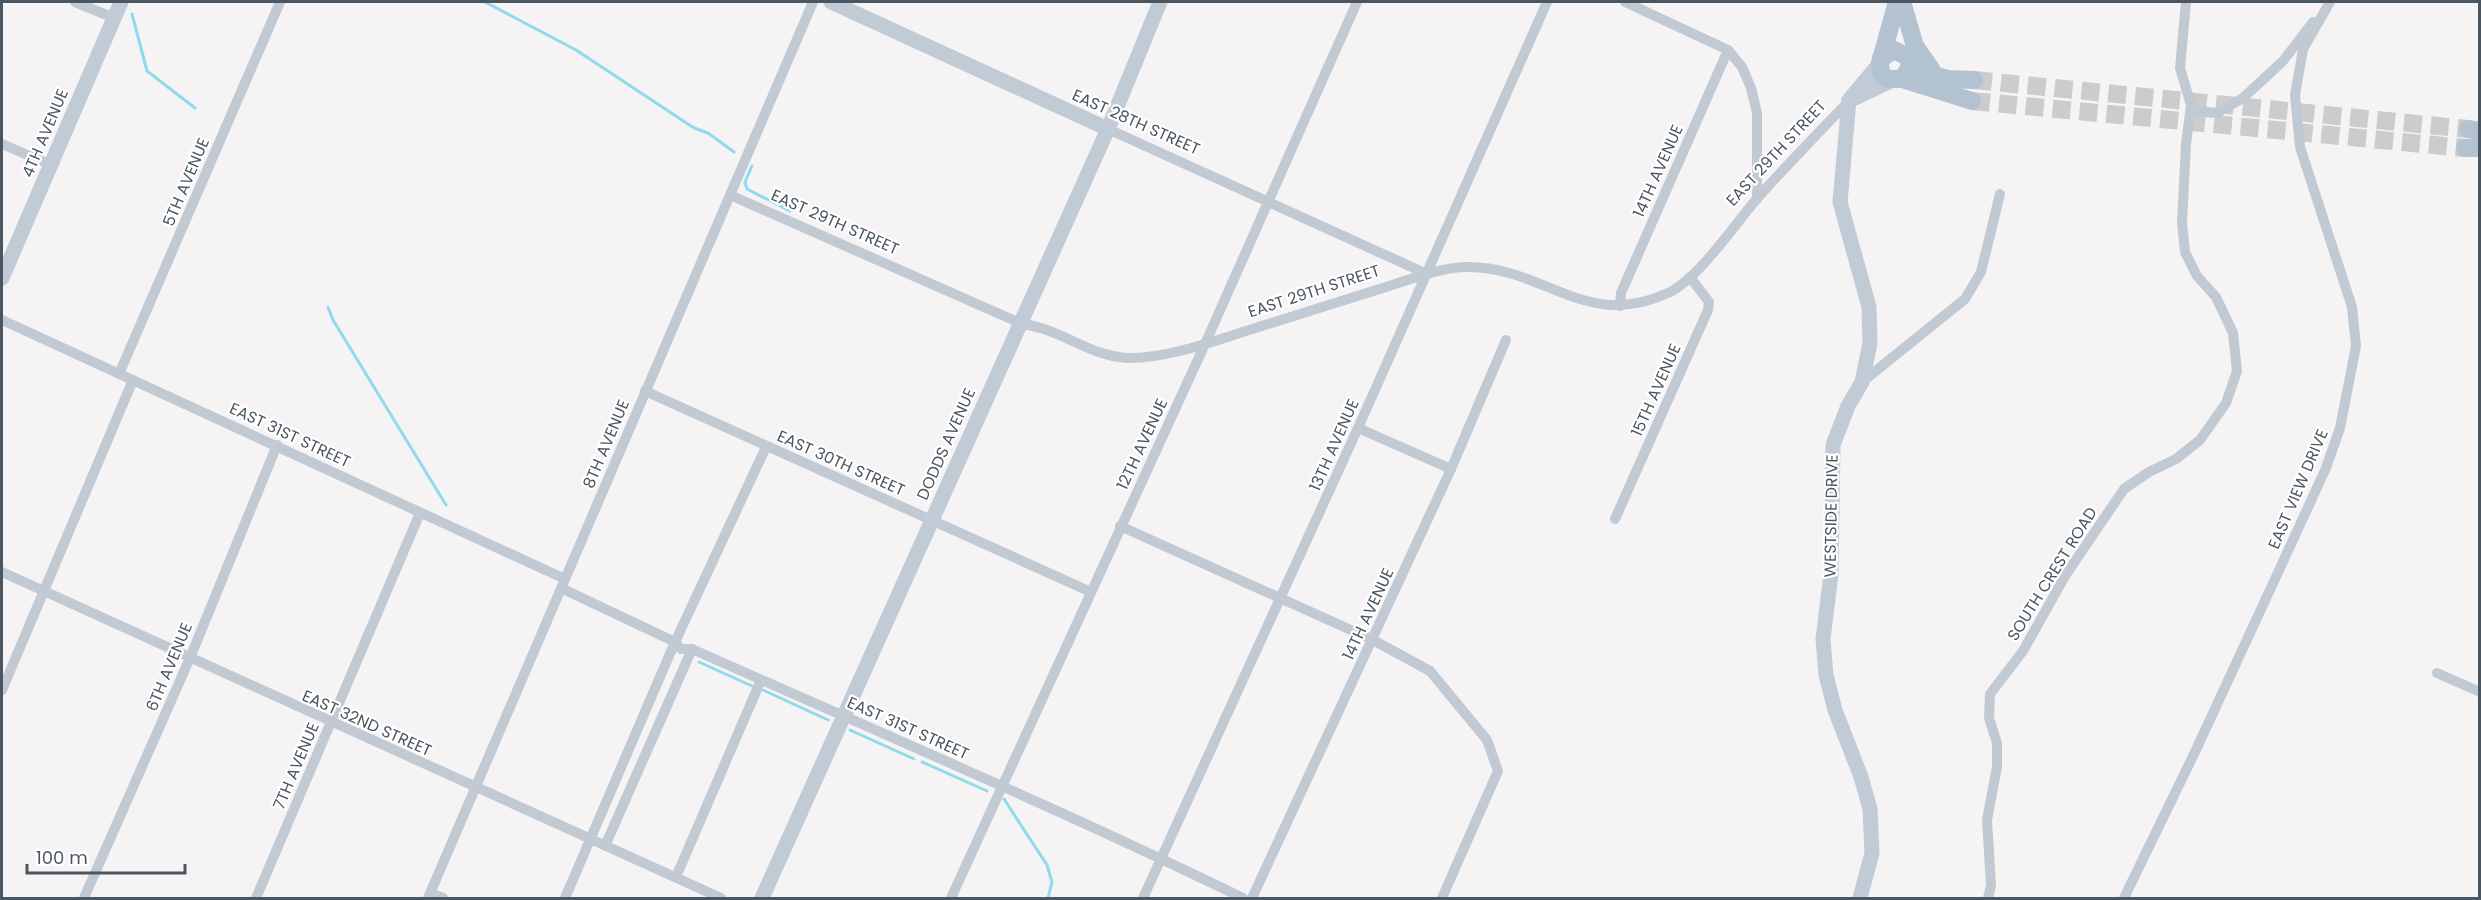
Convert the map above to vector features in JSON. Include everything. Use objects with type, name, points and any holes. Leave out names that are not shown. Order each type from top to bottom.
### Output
[{"type":"main road","points":[[1898,80],[1909,71],[1899,2]]},
{"type":"main road","points":[[1899,2],[1880,60],[1881,73],[1972,101]]},
{"type":"main road","points":[[1899,2],[1915,46],[1933,75]]},
{"type":"main road","points":[[1880,60],[1884,54],[1894,50],[1933,75],[1947,79],[1974,80]]},
{"type":"street","points":[[75,2],[114,18]]},
{"type":"street","name":"4TH AVENUE","points":[[2,278],[122,2]]},
{"type":"street","name":"5TH AVENUE","points":[[119,374],[280,2]]},
{"type":"street","name":"8TH AVENUE","points":[[429,896],[813,2]]},
{"type":"street","name":"EAST 28TH STREET","points":[[831,2],[1427,274]]},
{"type":"street","name":"DODDS AVENUE","points":[[762,898],[1108,129],[1160,2]]},
{"type":"street","name":"12TH AVENUE","points":[[951,898],[1205,344],[1357,2]]},
{"type":"street","name":"13TH AVENUE","points":[[1143,898],[1358,428],[1547,2]]},
{"type":"street","points":[[1625,2],[1728,50],[1742,67],[1757,114],[1757,199]]},
{"type":"street","name":"SOUTH CREST ROAD","points":[[1988,898],[1991,885],[1987,820],[1997,767],[1997,743],[1989,718],[1990,694],[2023,651],[2064,576],[2124,489],[2149,472],[2176,459],[2200,440],[2226,403],[2236,371],[2233,333],[2216,297],[2197,276],[2185,252],[2182,223],[2192,105],[2180,68],[2186,2]]},
{"type":"street","points":[[2191,111],[2217,113],[2243,98],[2283,61],[2327,6],[2335,2]]},
{"type":"street","name":"EAST VIEW DRIVE","points":[[2124,898],[2195,752],[2326,468],[2340,428],[2356,346],[2352,307],[2300,147],[2295,95],[2303,50],[2327,6]]},
{"type":"street","name":"14TH AVENUE","points":[[1620,306],[1621,293],[1728,50]]},
{"type":"street","name":"EAST 29TH STREET","points":[[730,195],[1020,323],[1048,330],[1103,355],[1127,358],[1205,344],[1427,274],[1467,267],[1504,271],[1595,304],[1634,305],[1671,292],[1690,277],[1757,199],[1849,100],[1880,60]]},
{"type":"street","name":"EAST 29TH STREET","points":[[1849,100],[1898,80]]},
{"type":"street","name":"WESTSIDE DRIVE","points":[[1849,100],[1840,202],[1869,308],[1870,343],[1862,382],[1848,406],[1833,445],[1832,562],[1824,639],[1826,675],[1835,710],[1861,777],[1870,809],[1872,853],[1860,898]]},
{"type":"street","points":[[2,144],[51,165]]},
{"type":"street","points":[[1862,382],[1965,299],[1981,272],[2000,194]]},
{"type":"street","name":"15TH AVENUE","points":[[1615,519],[1708,310],[1709,302],[1690,277]]},
{"type":"street","name":"EAST 31ST STREET","points":[[2,320],[420,513],[675,642],[681,649],[692,650],[844,716],[1161,858],[1243,898]]},
{"type":"street","name":"14TH AVENUE","points":[[1252,898],[1373,639],[1506,340]]},
{"type":"street","points":[[2,690],[133,380]]},
{"type":"street","name":"EAST 30TH STREET","points":[[645,391],[1091,592]]},
{"type":"street","points":[[1358,428],[1450,469]]},
{"type":"street","name":"6TH AVENUE","points":[[84,898],[190,658],[277,445]]},
{"type":"street","points":[[565,898],[675,642],[766,447]]},
{"type":"street","name":"7TH AVENUE","points":[[256,898],[420,513]]},
{"type":"street","points":[[1120,526],[1373,639],[1430,671],[1487,740],[1498,771],[1442,898]]},
{"type":"street","name":"EAST 32ND STREET","points":[[2,572],[721,898]]},
{"type":"street","points":[[605,846],[692,650]]},
{"type":"street","points":[[2437,674],[2480,692]]},
{"type":"street","points":[[675,878],[761,680]]},
{"type":"street","points":[[429,896],[443,898]]},
{"type":"waterway","points":[[485,2],[576,50],[694,128],[708,133],[734,152]]},
{"type":"waterway","points":[[132,14],[147,71],[195,108]]},
{"type":"waterway","points":[[752,166],[745,182],[747,189],[790,211]]},
{"type":"waterway","points":[[328,307],[333,320],[446,505]]},
{"type":"waterway","points":[[699,662],[752,686]]},
{"type":"waterway","points":[[763,690],[828,720]]},
{"type":"waterway","points":[[850,730],[914,759]]},
{"type":"waterway","points":[[922,762],[987,791]]},
{"type":"waterway","points":[[1004,799],[1047,865],[1052,882],[1048,898]]},
{"type":"tunnel","points":[[1974,80],[2468,129]]},
{"type":"tunnel","points":[[1972,101],[2465,148]]}]
